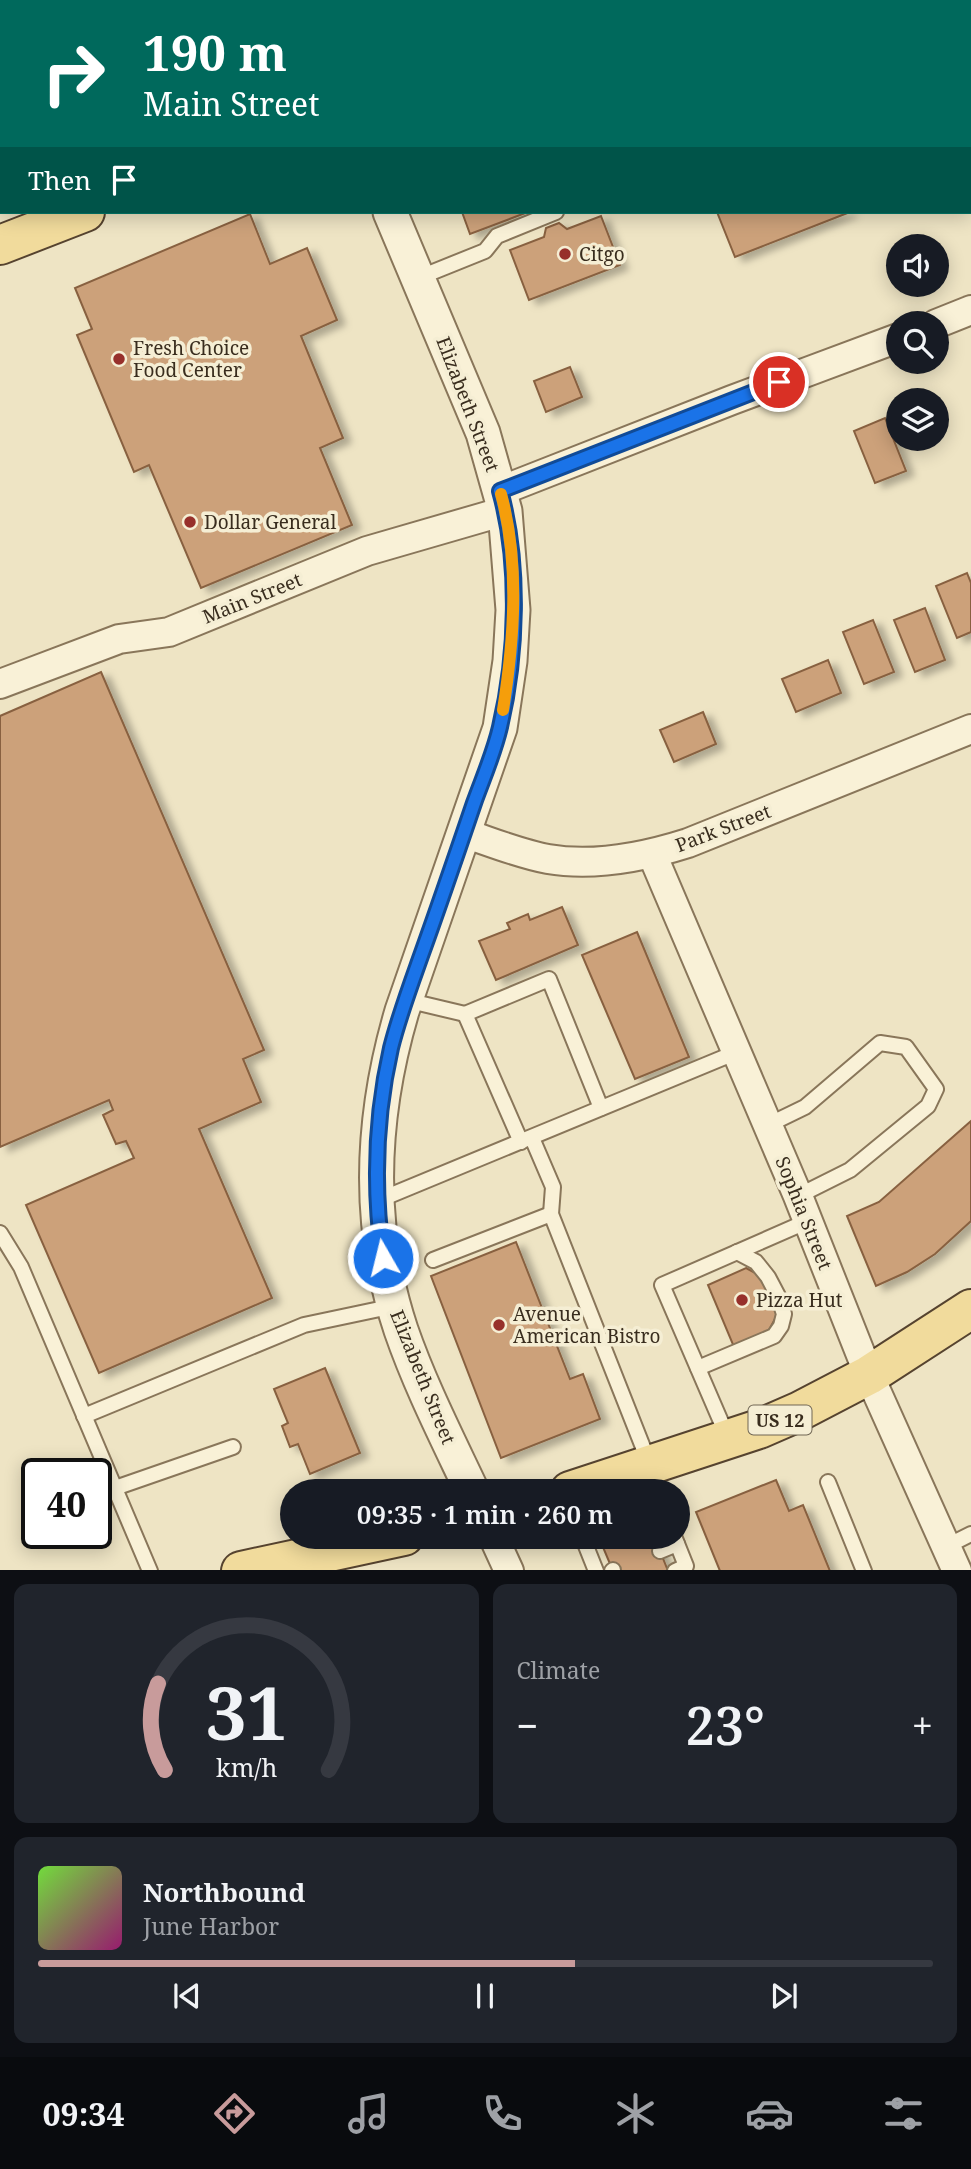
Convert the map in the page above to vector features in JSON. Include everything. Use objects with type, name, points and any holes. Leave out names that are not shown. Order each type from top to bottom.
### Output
[{"type":"main road","points":[[0,246],[80,214]]},
{"type":"main road","name":"US 12","points":[[654,1478],[728,1439],[798,1412],[869,1375],[971,1309]]},
{"type":"main road","points":[[261,1568],[346,1549]]},
{"type":"street","name":"Elizabeth Street","points":[[391,214],[484,433],[503,501],[513,610],[510,660],[500,728],[391,1047],[379,1108],[376,1146],[377,1201],[383,1258],[394,1306],[419,1377],[466,1479]]},
{"type":"street","points":[[949,319],[971,310]]},
{"type":"street","name":"Main Street","points":[[0,684],[120,639],[169,632],[366,551],[503,501],[732,400],[886,342]]},
{"type":"street","name":"Park Street","points":[[464,834],[548,859],[607,861],[652,854],[688,843],[971,729]]},
{"type":"street","name":"Sophia Street","points":[[652,854],[803,1208],[869,1375],[959,1550]]},
{"type":"street","points":[[499,1549],[509,1570]]},
{"type":"lane","points":[[418,278],[485,251],[498,236],[551,214]]},
{"type":"lane","points":[[406,1000],[465,1014],[549,979],[601,1108]]},
{"type":"lane","points":[[465,1014],[527,1140],[553,1186],[551,1214],[654,1478]]},
{"type":"lane","points":[[728,1439],[662,1285],[737,1252],[803,1208],[928,1106],[936,1089],[905,1047],[880,1043],[805,1107],[768,1125]]},
{"type":"lane","points":[[377,1201],[737,1052]]},
{"type":"lane","points":[[433,1260],[551,1214]]},
{"type":"lane","points":[[0,1233],[21,1267],[150,1570]]},
{"type":"lane","points":[[698,1368],[774,1336],[781,1326],[784,1314],[768,1277],[756,1262],[737,1252]]},
{"type":"lane","points":[[84,1416],[304,1325],[394,1306]]},
{"type":"lane","points":[[115,1488],[233,1447]]},
{"type":"lane","points":[[828,1482],[864,1570]]},
{"type":"lane","points":[[590,1549],[596,1570]]},
{"type":"lane","points":[[675,1570],[686,1566],[679,1549]]},
{"type":"building","points":[[250,214],[270,264],[307,248],[337,320],[301,336],[343,438],[320,448],[352,525],[201,588],[149,465],[134,472],[77,335],[92,329],[75,288]]},
{"type":"building","points":[[463,214],[523,214],[470,234]]},
{"type":"building","points":[[718,214],[845,214],[735,257]]},
{"type":"building","points":[[601,216],[620,265],[529,300],[510,250],[544,237],[546,228],[559,223],[567,229]]},
{"type":"building","points":[[570,367],[582,397],[546,412],[534,381]]},
{"type":"building","points":[[885,418],[886,451],[898,451],[906,471],[875,483],[854,431]]},
{"type":"building","points":[[967,573],[971,583],[971,632],[957,638],[936,586]]},
{"type":"building","points":[[925,608],[945,660],[915,672],[894,620]]},
{"type":"building","points":[[873,620],[894,672],[864,684],[843,632]]},
{"type":"building","points":[[828,660],[841,693],[796,712],[782,679]]},
{"type":"building","points":[[101,672],[264,1050],[243,1059],[261,1102],[199,1129],[272,1298],[99,1373],[26,1205],[134,1158],[126,1141],[116,1144],[103,1115],[113,1110],[109,1100],[0,1147],[0,716]]},
{"type":"building","points":[[703,712],[716,744],[674,762],[660,730]]},
{"type":"building","points":[[562,907],[578,945],[496,980],[479,941],[510,929],[507,923],[528,914],[530,920]]},
{"type":"building","points":[[637,932],[689,1057],[635,1079],[582,955]]},
{"type":"building","points":[[971,1121],[971,1221],[935,1254],[907,1272],[876,1286],[847,1216],[879,1202]]},
{"type":"building","name":"Avenue American Bistro","points":[[516,1242],[570,1379],[583,1374],[600,1419],[501,1458],[431,1276]]},
{"type":"building","name":"Pizza Hut","points":[[746,1268],[761,1276],[777,1315],[768,1332],[734,1347],[708,1285]]},
{"type":"building","points":[[325,1368],[360,1453],[310,1474],[298,1444],[290,1447],[282,1426],[288,1423],[274,1389]]},
{"type":"building","points":[[776,1480],[789,1511],[803,1505],[830,1570],[720,1570],[696,1512]]},
{"type":"building","points":[[604,1549],[659,1549],[668,1570],[613,1570]]},
{"type":"slow traffic","points":[[501,494],[510,555],[513,610],[503,710]]},
{"type":"place","name":"Citgo","points":[[565,254]]},
{"type":"place","name":"Fresh Choice Food Center","points":[[119,359]]},
{"type":"place","name":"Dollar General","points":[[190,522]]},
{"type":"place","name":"Pizza Hut","points":[[742,1300]]},
{"type":"place","name":"Avenue American Bistro","points":[[499,1325]]},
{"type":"route","points":[[383,1258],[378,1221],[376,1146],[379,1108],[391,1047],[500,728],[510,660],[513,610],[510,555],[500,491],[779,382]]}]
